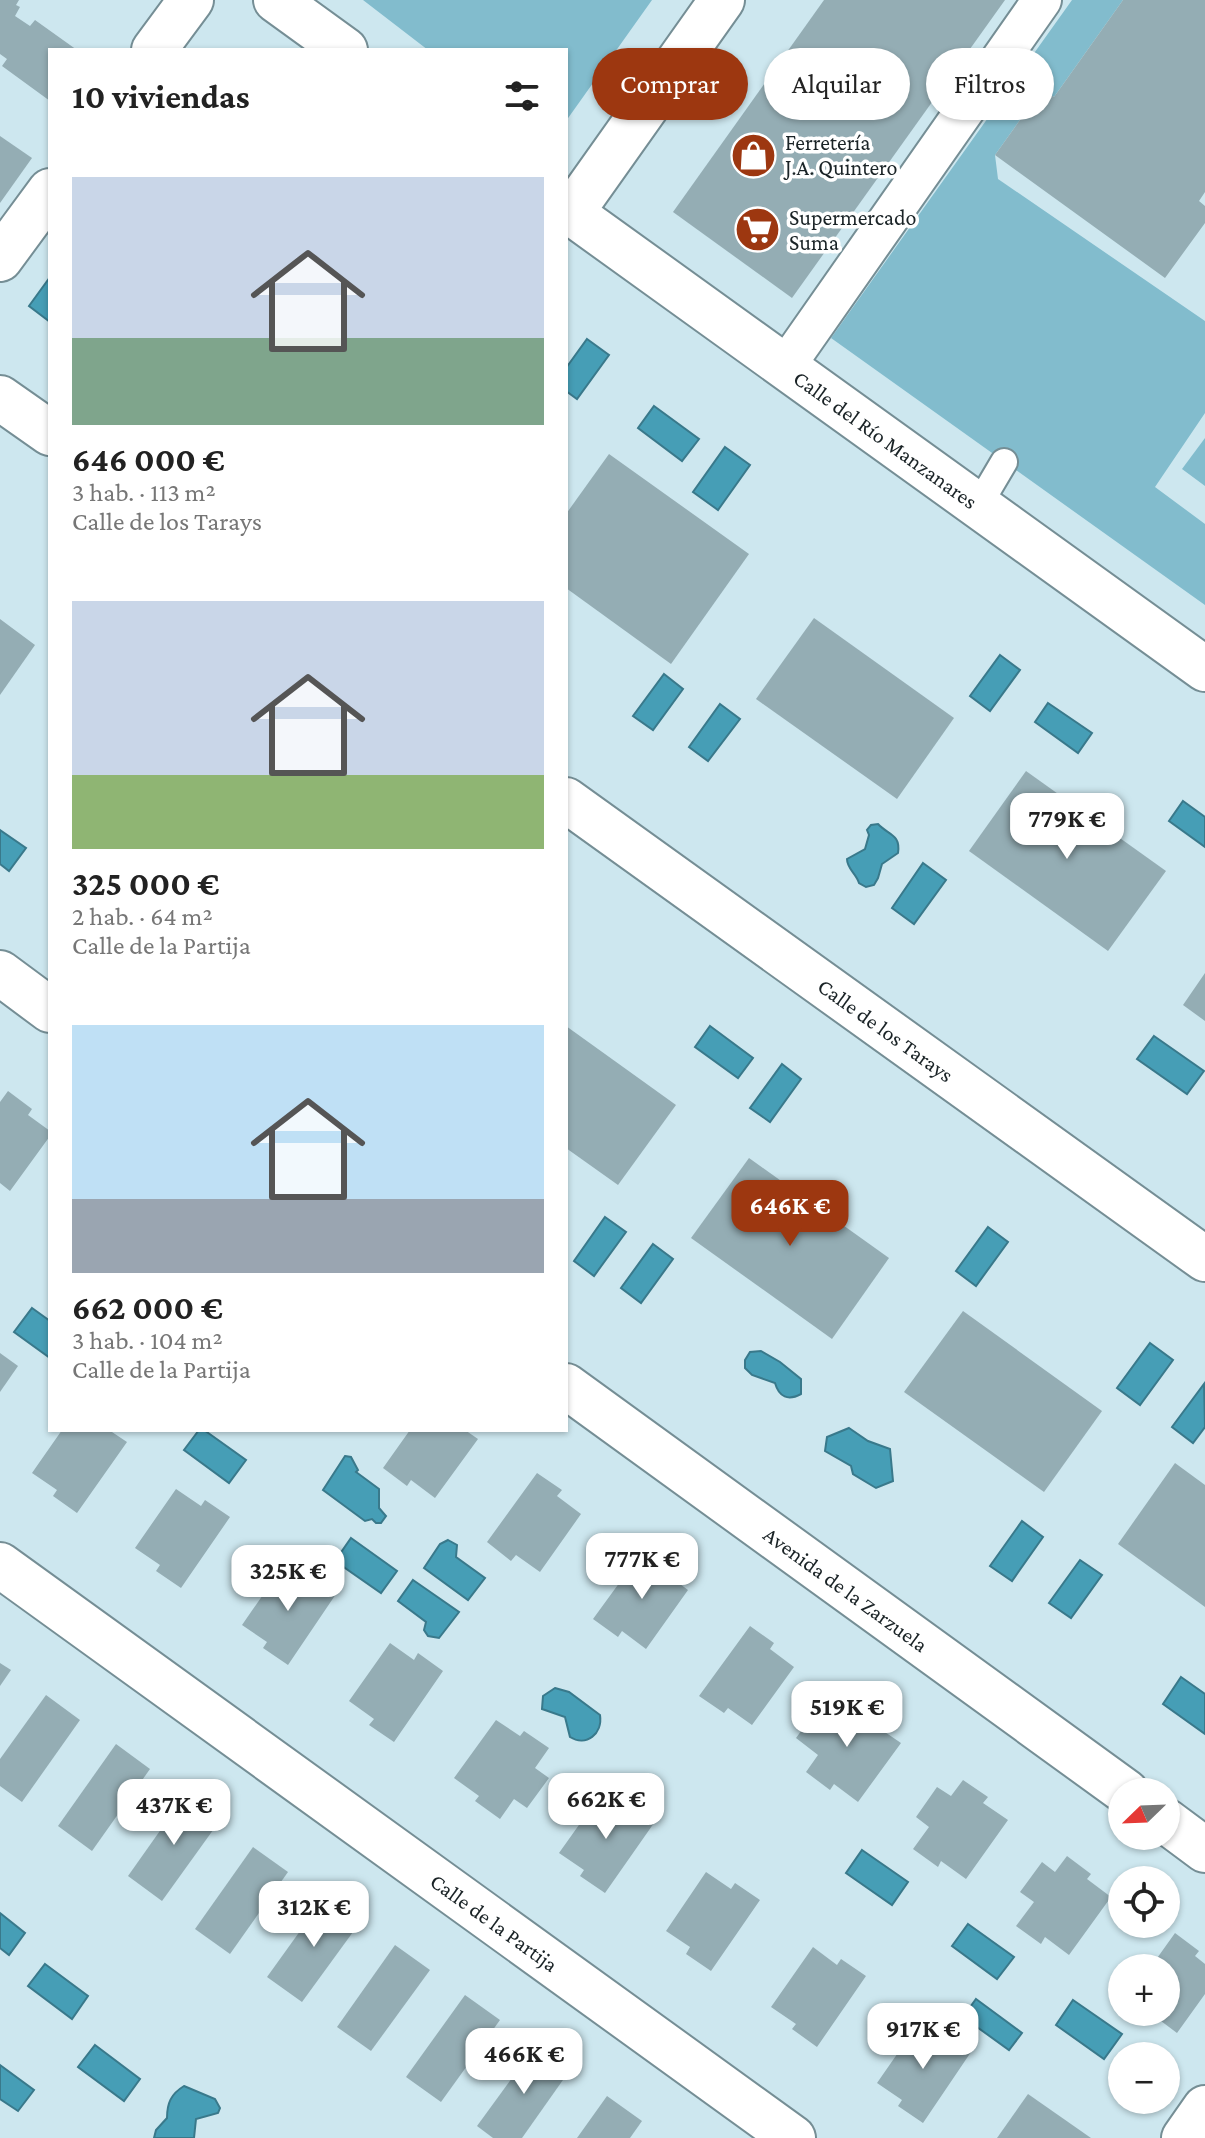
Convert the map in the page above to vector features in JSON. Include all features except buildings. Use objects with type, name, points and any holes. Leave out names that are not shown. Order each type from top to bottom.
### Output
[{"type":"street","points":[[155,48],[191,0]]},
{"type":"street","points":[[276,0],[342,48]]},
{"type":"street","points":[[568,211],[722,0]]},
{"type":"street","points":[[785,367],[1042,0]]},
{"type":"street","points":[[0,259],[48,194]]},
{"type":"street","name":"Calle del Río Manzanares","points":[[568,211],[1205,669]]},
{"type":"street","points":[[0,398],[48,432]]},
{"type":"street","name":"Calle de los Tarays","points":[[568,801],[1205,1259]]},
{"type":"street","points":[[0,973],[48,1009]]},
{"type":"street","name":"Avenida de la Zarzuela","points":[[568,1387],[1108,1779]]},
{"type":"street","name":"Calle de la Partija","points":[[0,1565],[793,2138]]},
{"type":"street","points":[[1180,1831],[1205,1850]]},
{"type":"street","points":[[1184,2138],[1205,2108]]},
{"type":"lane","points":[[978,506],[1004,462]]},
{"type":"shaded area","points":[[363,0],[652,0],[618,48],[592,48],[592,84],[568,118],[568,48],[425,48]]},
{"type":"shaded area","points":[[1072,0],[1123,0],[1054,97],[1054,48],[1038,48]]},
{"type":"shaded area","points":[[986,120],[1020,120],[995,155],[998,179],[1205,321],[1205,413],[1155,487],[1205,524],[1205,605],[831,338]]},
{"type":"shaded area","points":[[48,280],[48,320],[29,306]]},
{"type":"shaded area","points":[[587,339],[609,355],[577,399],[568,392],[568,365]]},
{"type":"shaded area","points":[[654,406],[699,439],[682,461],[638,428]]},
{"type":"shaded area","points":[[1205,438],[1205,486],[1182,469]]},
{"type":"shaded area","points":[[725,447],[750,465],[718,510],[693,492]]},
{"type":"shaded area","points":[[1000,655],[1020,670],[990,711],[970,696]]},
{"type":"shaded area","points":[[664,674],[683,689],[653,730],[633,716]]},
{"type":"shaded area","points":[[1048,703],[1092,733],[1078,753],[1035,722]]},
{"type":"shaded area","points":[[720,704],[740,719],[708,761],[689,747]]},
{"type":"shaded area","points":[[1183,801],[1205,817],[1205,847],[1169,821]]},
{"type":"shaded area","points":[[878,824],[896,838],[898,853],[882,864],[874,885],[866,887],[859,883],[847,859],[865,849],[869,835],[867,830],[871,825]]},
{"type":"shaded area","points":[[0,830],[26,848],[9,871],[0,864]]},
{"type":"shaded area","points":[[923,863],[946,880],[914,924],[892,908]]},
{"type":"shaded area","points":[[710,1026],[753,1058],[738,1078],[695,1047]]},
{"type":"shaded area","points":[[1154,1036],[1204,1071],[1187,1094],[1137,1059]]},
{"type":"shaded area","points":[[782,1064],[801,1079],[770,1122],[750,1108]]},
{"type":"shaded area","points":[[605,1217],[626,1232],[594,1276],[574,1261]]},
{"type":"shaded area","points":[[988,1227],[1008,1242],[976,1286],[956,1271]]},
{"type":"shaded area","points":[[653,1244],[673,1259],[641,1303],[621,1288]]},
{"type":"shaded area","points":[[32,1308],[48,1320],[48,1357],[14,1332]]},
{"type":"shaded area","points":[[1150,1343],[1173,1360],[1140,1405],[1117,1388]]},
{"type":"shaded area","points":[[761,1351],[801,1379],[801,1394],[785,1396],[775,1383],[752,1375],[745,1368],[750,1352]]},
{"type":"shaded area","points":[[1204,1384],[1205,1427],[1193,1443],[1172,1427]]},
{"type":"shaded area","points":[[849,1428],[868,1441],[890,1449],[893,1481],[876,1488],[853,1474],[851,1466],[825,1451],[827,1437]]},
{"type":"shaded area","points":[[198,1432],[207,1432],[246,1460],[229,1483],[184,1450]]},
{"type":"shaded area","points":[[345,1456],[351,1457],[358,1470],[356,1472],[379,1489],[379,1508],[386,1516],[381,1523],[372,1519],[365,1521],[323,1490]]},
{"type":"shaded area","points":[[1022,1521],[1043,1537],[1012,1581],[990,1566]]},
{"type":"shaded area","points":[[351,1538],[397,1571],[381,1593],[335,1561]]},
{"type":"shaded area","points":[[448,1540],[457,1545],[456,1557],[485,1578],[468,1600],[424,1568],[440,1544]]},
{"type":"shaded area","points":[[1080,1560],[1102,1575],[1071,1618],[1049,1603]]},
{"type":"shaded area","points":[[413,1580],[459,1612],[439,1638],[428,1636],[424,1630],[426,1622],[398,1601]]},
{"type":"shaded area","points":[[1181,1677],[1205,1694],[1205,1734],[1163,1704]]},
{"type":"shaded area","points":[[555,1688],[569,1692],[600,1715],[599,1728],[592,1737],[576,1740],[570,1737],[565,1717],[542,1709],[543,1696]]},
{"type":"shaded area","points":[[862,1850],[908,1882],[892,1905],[846,1873]]},
{"type":"shaded area","points":[[0,1913],[25,1933],[9,1955],[0,1948]]},
{"type":"shaded area","points":[[968,1924],[1014,1957],[997,1979],[952,1946]]},
{"type":"shaded area","points":[[45,1964],[88,1996],[72,2019],[28,1986]]},
{"type":"shaded area","points":[[976,1999],[1022,2033],[1009,2050],[963,2017]]},
{"type":"shaded area","points":[[1073,2000],[1122,2034],[1116,2042],[1108,2042],[1108,2053],[1104,2059],[1056,2025]]},
{"type":"shaded area","points":[[95,2045],[140,2079],[124,2101],[78,2067]]},
{"type":"shaded area","points":[[0,2065],[34,2090],[18,2111],[0,2099]]},
{"type":"shaded area","points":[[184,2086],[215,2099],[220,2108],[218,2113],[196,2119],[194,2138],[154,2138],[156,2130],[167,2118],[171,2099]]},
{"type":"place","name":"Ferretería J.A. Quintero","points":[[754,155]]},
{"type":"place","name":"Supermercado Suma","points":[[758,230]]}]
